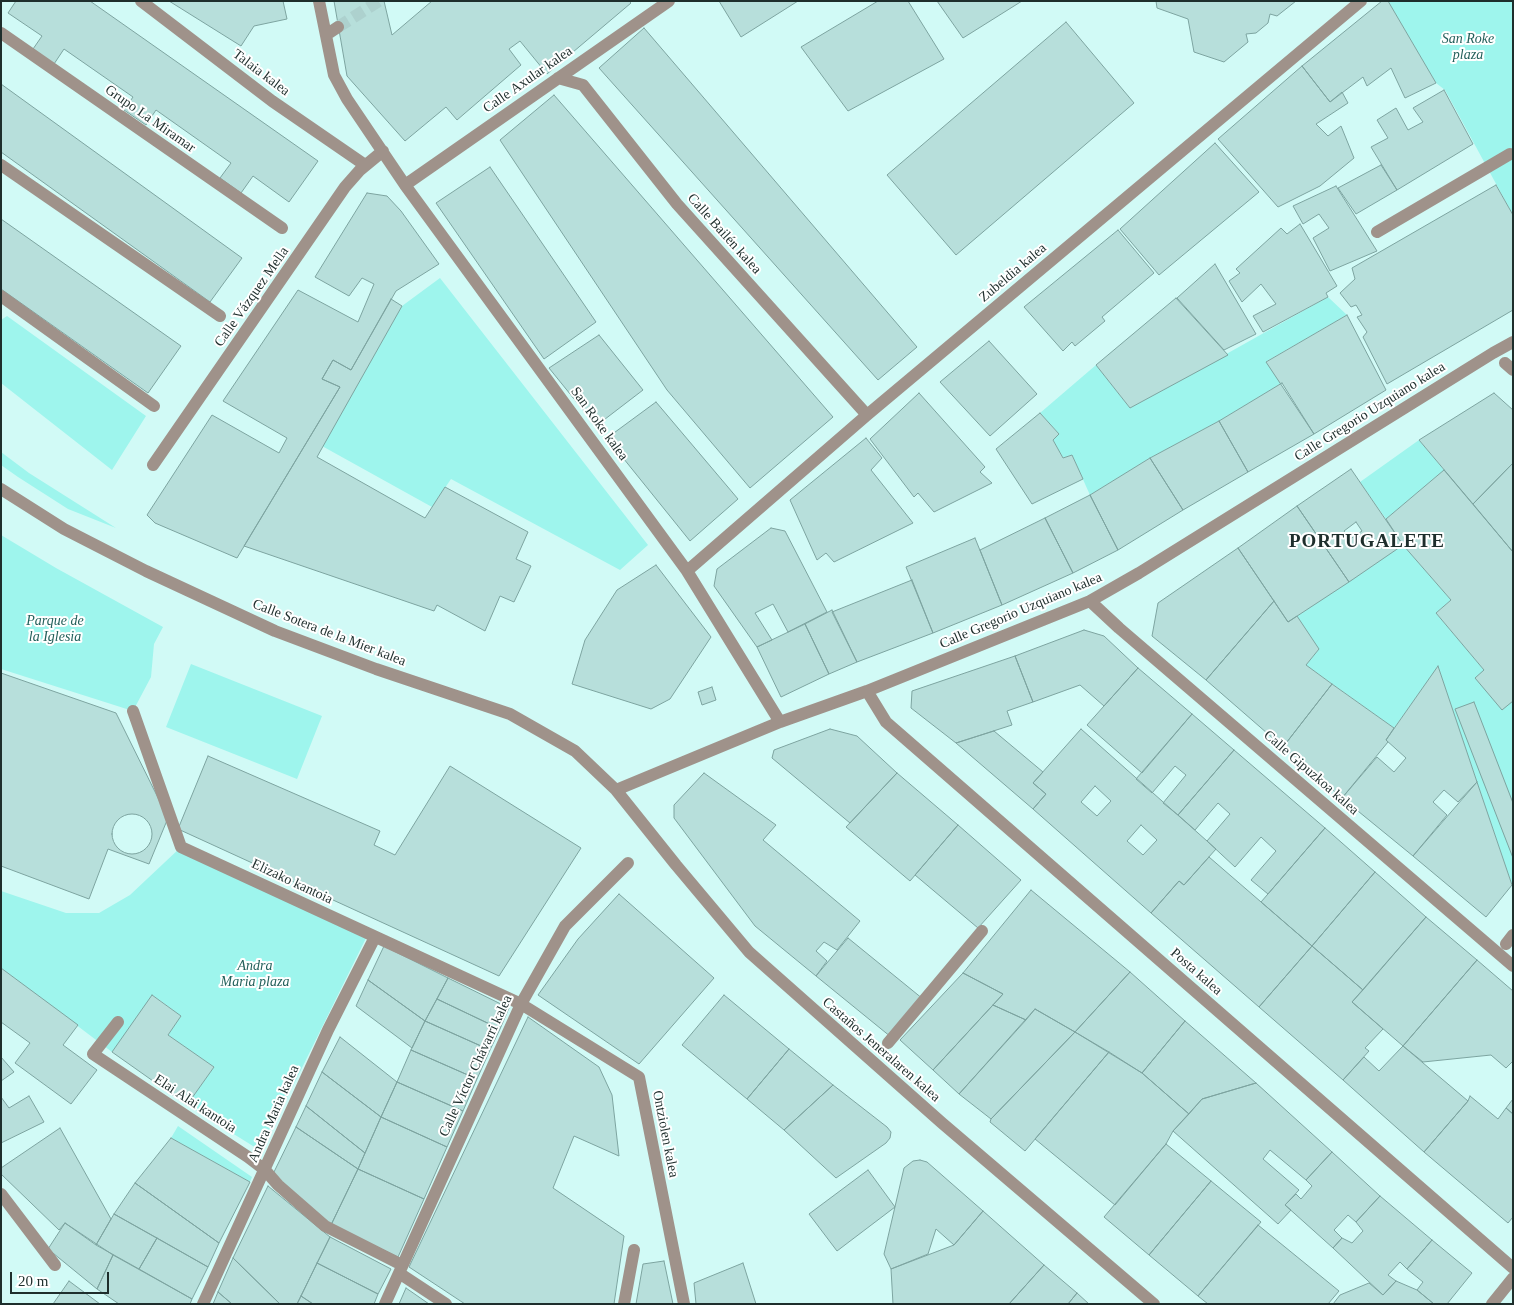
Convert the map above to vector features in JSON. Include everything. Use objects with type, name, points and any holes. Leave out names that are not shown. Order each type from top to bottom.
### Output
[{"type":"street","name":"Talaia kalea","points":[[141,1],[272,100],[366,165]]},
{"type":"street","points":[[319,1],[326,35],[338,27]]},
{"type":"street","name":"Calle Axular kalea","points":[[405,185],[668,1]]},
{"type":"street","name":"Zubeldia kalea","points":[[687,571],[867,415],[1361,1]]},
{"type":"street","name":"Grupo La Miramar","points":[[1,33],[282,228]]},
{"type":"street","name":"San Roke kalea","points":[[326,35],[334,75],[347,99],[405,185],[687,571],[780,722]]},
{"type":"street","name":"Calle Bailén kalea","points":[[558,78],[583,85],[677,204],[867,415]]},
{"type":"street","name":"Calle Vázquez Mella","points":[[153,465],[345,187],[366,165],[383,151]]},
{"type":"street","points":[[1377,232],[1510,154]]},
{"type":"street","points":[[1,165],[220,316]]},
{"type":"street","points":[[1,296],[154,406]]},
{"type":"street","name":"Calle Gregorio Uzquiano kalea","points":[[616,790],[780,722],[867,691],[1090,601],[1139,574],[1492,353],[1513,342]]},
{"type":"street","name":"Calle Sotera de la Mier kalea","points":[[1,489],[64,529],[146,571],[275,632],[376,669],[510,714],[575,751],[616,790]]},
{"type":"street","name":"Calle Gipuzkoa kalea","points":[[1090,601],[1513,966]]},
{"type":"street","name":"Posta kalea","points":[[867,691],[886,722],[1513,1268]]},
{"type":"street","name":"Elizako kantoia","points":[[133,711],[181,847],[521,1004]]},
{"type":"street","name":"Castaños Jeneralaren kalea","points":[[616,790],[749,952],[930,1112],[1154,1304]]},
{"type":"street","name":"Calle Víctor Chávarri kalea","points":[[385,1304],[521,1004],[565,926],[628,863]]},
{"type":"street","points":[[888,1043],[982,931]]},
{"type":"street","name":"Andra Maria kalea","points":[[203,1304],[328,1030],[375,937]]},
{"type":"street","name":"Ontziolen kalea","points":[[521,1004],[639,1077],[684,1304]]},
{"type":"street","name":"Elai Alai kantoia","points":[[118,1022],[93,1054],[248,1157],[265,1170],[278,1185],[325,1226],[401,1269],[446,1304]]},
{"type":"street","points":[[1,1194],[55,1265]]},
{"type":"street","points":[[624,1304],[634,1250]]},
{"type":"street","points":[[1492,1304],[1513,1278]]},
{"type":"green space","name":"San Roke plaza","points":[[1388,1],[1513,1],[1513,215],[1445,90],[1436,83]]},
{"type":"green space","points":[[440,278],[648,545],[620,570],[451,479],[432,507],[322,446],[402,306]]},
{"type":"green space","points":[[1328,297],[1347,315],[1267,361],[1282,383],[1219,421],[1150,458],[1090,495],[1072,455],[1063,458],[1053,440],[1059,434],[1040,413],[1096,365],[1130,408]]},
{"type":"green space","points":[[7,316],[146,416],[112,470],[1,383],[1,320]]},
{"type":"green space","points":[[1419,440],[1444,470],[1386,519],[1360,482]]},
{"type":"green space","points":[[1,452],[29,473],[116,528],[68,509],[18,477],[1,465]]},
{"type":"green space","name":"Parque de la Iglesia","points":[[1,535],[56,568],[163,627],[154,644],[151,677],[133,711],[1,669]]},
{"type":"green space","points":[[1403,545],[1451,600],[1436,613],[1513,701],[1512,885],[1438,667],[1394,728],[1306,665],[1319,649],[1297,616]]},
{"type":"green space","points":[[191,664],[322,716],[297,779],[166,727]]},
{"type":"green space","name":"Andra Maria plaza","points":[[181,847],[368,934],[261,1151],[187,1105],[214,1067],[168,1035],[181,1016],[161,1001],[153,996],[112,1052],[1,968],[1,891],[66,913],[99,913],[130,895]]},
{"type":"green space","points":[[178,1126],[252,1177],[250,1182],[171,1138]]},
{"type":"building","points":[[16,1],[90,1],[318,161],[289,202],[253,176],[241,193],[220,178],[231,163],[156,110],[146,125],[124,110],[133,97],[64,49],[54,64],[33,49],[42,36],[8,13]]},
{"type":"building","points":[[169,1],[283,1],[287,19],[254,26],[241,46]]},
{"type":"building","points":[[334,1],[384,1],[392,35],[432,1],[629,1],[631,3],[547,74],[520,41],[509,49],[521,65],[457,120],[446,107],[405,141],[347,76]]},
{"type":"building","points":[[719,1],[798,1],[741,37]]},
{"type":"building","points":[[878,1],[908,1],[944,59],[848,111],[801,47]]},
{"type":"building","points":[[937,1],[1022,1],[963,38]]},
{"type":"building","points":[[1156,1],[1296,1],[1277,16],[1270,14],[1268,23],[1256,33],[1246,34],[1248,42],[1224,62],[1194,52],[1188,19],[1157,8]]},
{"type":"building","points":[[1382,1],[1388,1],[1436,83],[1405,98],[1391,68],[1367,86],[1363,77],[1330,102],[1302,66]]},
{"type":"building","points":[[1066,22],[1134,103],[956,255],[887,175]]},
{"type":"building","points":[[644,28],[917,347],[878,380],[599,68]]},
{"type":"building","points":[[1302,66],[1330,102],[1342,92],[1348,103],[1316,124],[1328,136],[1341,126],[1354,158],[1320,186],[1278,207],[1218,139]]},
{"type":"building","points":[[1,84],[242,258],[210,302],[1,152]]},
{"type":"building","points":[[1444,90],[1473,144],[1397,190],[1371,147],[1388,138],[1377,120],[1396,108],[1408,130],[1423,122],[1413,108]]},
{"type":"building","points":[[554,95],[833,417],[750,488],[667,390],[500,140]]},
{"type":"building","points":[[1215,143],[1259,192],[1159,275],[1120,229]]},
{"type":"building","points":[[1381,165],[1397,190],[1356,214],[1338,188]]},
{"type":"building","points":[[490,167],[596,322],[544,359],[436,203]]},
{"type":"building","points":[[1496,185],[1513,215],[1513,310],[1387,384],[1363,337],[1367,332],[1357,317],[1362,315],[1356,305],[1351,307],[1340,293],[1355,279],[1352,268]]},
{"type":"building","points":[[1336,186],[1377,251],[1330,271],[1313,238],[1329,228],[1319,214],[1303,224],[1293,206]]},
{"type":"building","points":[[367,193],[387,196],[401,211],[439,264],[396,291],[351,370],[333,360],[322,379],[340,387],[237,558],[155,523],[147,515],[212,415],[279,453],[287,438],[223,401],[298,290],[358,322],[374,284],[362,278],[349,296],[315,277]]},
{"type":"building","points":[[1,219],[181,346],[148,393],[1,289]]},
{"type":"building","points":[[1300,224],[1337,286],[1326,293],[1328,297],[1263,332],[1253,316],[1276,304],[1261,284],[1242,302],[1229,281],[1240,273],[1236,269],[1281,228],[1287,234]]},
{"type":"building","points":[[1118,230],[1154,273],[1102,317],[1105,321],[1075,346],[1072,342],[1063,351],[1024,307]]},
{"type":"building","points":[[1215,264],[1256,334],[1224,350],[1177,298]]},
{"type":"building","points":[[1176,298],[1228,355],[1130,408],[1096,365]]},
{"type":"building","points":[[391,299],[402,306],[317,457],[425,518],[445,487],[528,532],[516,559],[531,566],[514,602],[500,596],[485,631],[437,605],[434,611],[244,546],[340,387],[322,379],[333,360],[351,370]]},
{"type":"building","points":[[1347,315],[1386,390],[1314,434],[1266,362]]},
{"type":"building","points":[[599,335],[643,390],[596,426],[549,368]]},
{"type":"building","points":[[989,341],[1037,394],[990,436],[940,382]]},
{"type":"building","points":[[1282,383],[1314,434],[1248,472],[1219,421]]},
{"type":"building","points":[[919,393],[985,467],[980,472],[992,483],[934,512],[918,493],[914,497],[870,439]]},
{"type":"building","points":[[1494,393],[1513,410],[1513,463],[1473,504],[1419,440]]},
{"type":"building","points":[[656,402],[738,499],[690,541],[607,438]]},
{"type":"building","points":[[1040,413],[1059,434],[1053,440],[1063,458],[1072,455],[1083,479],[1032,504],[996,449]]},
{"type":"building","points":[[1219,421],[1248,472],[1183,510],[1150,458]]},
{"type":"building","points":[[866,438],[882,458],[871,470],[913,523],[834,562],[826,553],[817,560],[790,500]]},
{"type":"building","points":[[1150,458],[1183,510],[1118,550],[1090,495]]},
{"type":"building","points":[[1513,463],[1513,552],[1473,504]]},
{"type":"building","points":[[1351,469],[1403,545],[1349,582],[1297,506]],"holes":[[[1356,522],[1362,531],[1350,539],[1344,531]]]},
{"type":"building","points":[[1444,470],[1513,552],[1513,701],[1502,710],[1475,678],[1484,670],[1436,613],[1451,600],[1403,545],[1386,519]]},
{"type":"building","points":[[1090,495],[1118,550],[1073,573],[1045,518]]},
{"type":"building","points":[[1297,506],[1349,582],[1288,622],[1238,548]]},
{"type":"building","points":[[1045,518],[1073,573],[1002,605],[980,550]]},
{"type":"building","points":[[771,528],[785,531],[827,612],[788,632],[773,604],[755,613],[772,640],[757,647],[714,586],[717,569]]},
{"type":"building","points":[[975,538],[1002,605],[933,633],[906,567]]},
{"type":"building","points":[[1238,548],[1274,601],[1206,680],[1152,636],[1158,603]]},
{"type":"building","points":[[656,565],[711,637],[670,699],[651,709],[572,684],[585,640],[617,590]]},
{"type":"building","points":[[912,580],[933,633],[857,662],[832,612]]},
{"type":"building","points":[[1274,601],[1288,622],[1297,616],[1319,649],[1306,665],[1332,684],[1283,747],[1206,680]]},
{"type":"building","points":[[832,610],[857,662],[829,674],[805,624]]},
{"type":"building","points":[[805,624],[829,674],[781,697],[757,647]]},
{"type":"building","points":[[1084,630],[1104,636],[1138,668],[1104,706],[1080,685],[1033,702],[1015,656]]},
{"type":"building","points":[[1015,656],[1033,702],[1007,711],[1012,725],[956,743],[911,708],[912,691]]},
{"type":"building","points":[[1438,666],[1477,782],[1458,802],[1444,790],[1433,802],[1447,815],[1413,856],[1342,798],[1377,757],[1394,772],[1406,758],[1386,740]]},
{"type":"building","points":[[1138,668],[1192,714],[1142,773],[1087,725]]},
{"type":"building","points":[[1,673],[116,713],[168,818],[149,864],[108,849],[89,899],[1,866]]},
{"type":"building","points":[[1332,684],[1394,728],[1386,740],[1388,742],[1342,798],[1283,747]]},
{"type":"building","points":[[712,687],[716,700],[702,705],[698,692]]},
{"type":"building","points":[[1474,702],[1513,803],[1513,858],[1455,709]]},
{"type":"building","points":[[1192,714],[1234,750],[1178,815],[1163,803],[1186,775],[1175,766],[1152,793],[1136,779]]},
{"type":"building","points":[[830,729],[857,736],[897,773],[850,823],[772,758],[774,750]]},
{"type":"building","points":[[1081,729],[1216,849],[1184,885],[1179,881],[1151,913],[1033,809],[1046,794],[1033,783]],"holes":[[[1095,786],[1111,801],[1097,816],[1081,802]],[[1141,825],[1157,840],[1143,855],[1127,841]]]},
{"type":"building","points":[[994,731],[1043,772],[1033,783],[1046,794],[1033,809],[956,743]]},
{"type":"building","points":[[1234,750],[1325,828],[1268,894],[1251,880],[1276,851],[1261,837],[1235,867],[1207,841],[1230,814],[1218,803],[1195,830],[1178,815]]},
{"type":"building","points":[[208,756],[380,831],[374,845],[395,855],[450,766],[581,848],[499,976],[178,829]]},
{"type":"building","points":[[704,773],[776,825],[763,840],[860,921],[837,950],[824,942],[816,951],[827,961],[816,976],[755,926],[674,818],[674,805]]},
{"type":"building","points":[[897,773],[958,825],[910,881],[846,827]]},
{"type":"building","points":[[1477,782],[1512,885],[1486,917],[1413,856]]},
{"type":"building","points":[[136,814],[143,817],[149,823],[152,834],[151,842],[143,851],[136,854],[128,854],[121,851],[113,842],[112,830],[115,823],[124,815]]},
{"type":"building","points":[[958,825],[1021,880],[978,928],[915,875]]},
{"type":"building","points":[[1325,828],[1375,872],[1312,946],[1261,902]]},
{"type":"building","points":[[1209,857],[1312,946],[1259,1007],[1151,913],[1179,881],[1184,885]]},
{"type":"building","points":[[1375,872],[1426,917],[1363,990],[1312,946]]},
{"type":"building","points":[[1031,890],[1130,972],[1075,1032],[1035,1009],[1026,1020],[993,1005],[1003,994],[963,973]]},
{"type":"building","points":[[619,894],[714,978],[639,1064],[538,995],[578,939]]},
{"type":"building","points":[[1426,917],[1477,960],[1403,1046],[1352,1002]]},
{"type":"building","points":[[848,938],[923,999],[891,1037],[816,976]]},
{"type":"building","points":[[384,946],[448,978],[425,1021],[368,980]]},
{"type":"building","points":[[1312,946],[1363,990],[1352,1002],[1383,1029],[1365,1048],[1369,1051],[1343,1080],[1259,1007]]},
{"type":"building","points":[[1477,960],[1513,991],[1513,1061],[1506,1068],[1491,1055],[1423,1062],[1403,1046]]},
{"type":"building","points":[[1,968],[78,1025],[63,1045],[97,1070],[71,1104],[15,1063],[30,1043],[1,1022]]},
{"type":"building","points":[[1130,972],[1185,1021],[1142,1073],[1075,1032]]},
{"type":"building","points":[[963,973],[1003,994],[933,1070],[900,1040]]},
{"type":"building","points":[[448,978],[509,1008],[500,1029],[437,999]]},
{"type":"building","points":[[368,980],[425,1021],[412,1048],[356,1006]]},
{"type":"building","points":[[152,995],[181,1016],[168,1035],[214,1067],[187,1105],[112,1052]]},
{"type":"building","points":[[724,995],[789,1049],[747,1099],[682,1045]]},
{"type":"building","points":[[437,999],[500,1029],[490,1050],[425,1021]]},
{"type":"building","points":[[993,1005],[1026,1020],[959,1094],[933,1070]]},
{"type":"building","points":[[1035,1009],[1075,1032],[991,1119],[959,1094]]},
{"type":"building","points":[[528,1017],[599,1067],[612,1095],[619,1156],[574,1136],[553,1188],[624,1236],[614,1304],[465,1304],[409,1267]]},
{"type":"building","points":[[425,1021],[490,1050],[477,1079],[411,1050]]},
{"type":"building","points":[[1185,1021],[1256,1083],[1202,1099],[1189,1114],[1142,1073]]},
{"type":"building","points":[[1075,1032],[1109,1052],[1025,1151],[990,1122],[991,1119]]},
{"type":"building","points":[[340,1037],[397,1082],[381,1117],[322,1072]]},
{"type":"building","points":[[1403,1046],[1468,1101],[1424,1152],[1343,1080],[1364,1057],[1379,1071]]},
{"type":"building","points":[[789,1049],[833,1085],[784,1130],[747,1099]]},
{"type":"building","points":[[411,1050],[477,1079],[463,1111],[397,1082]]},
{"type":"building","points":[[1109,1052],[1142,1073],[1189,1114],[1173,1131],[1166,1144],[1115,1205],[1035,1139]]},
{"type":"building","points":[[1,1057],[14,1072],[1,1081]]},
{"type":"building","points":[[322,1072],[381,1117],[365,1153],[306,1106]]},
{"type":"building","points":[[397,1082],[463,1111],[447,1147],[381,1117]]},
{"type":"building","points":[[1256,1083],[1332,1152],[1306,1180],[1270,1150],[1263,1159],[1299,1190],[1285,1205],[1291,1210],[1278,1224],[1173,1131],[1202,1099]]},
{"type":"building","points":[[833,1085],[891,1132],[890,1138],[886,1143],[836,1178],[784,1130]]},
{"type":"building","points":[[29,1096],[44,1122],[1,1143],[1,1097],[9,1108]]},
{"type":"building","points":[[1470,1096],[1498,1119],[1506,1108],[1513,1114],[1513,1217],[1508,1223],[1424,1152],[1468,1101]]},
{"type":"building","points":[[1513,1099],[1513,1114],[1506,1108]]},
{"type":"building","points":[[306,1106],[365,1153],[358,1169],[296,1127]]},
{"type":"building","points":[[381,1117],[447,1147],[424,1199],[358,1169]]},
{"type":"building","points":[[296,1127],[358,1169],[331,1225],[273,1174]]},
{"type":"building","points":[[60,1128],[111,1219],[96,1245],[65,1223],[59,1230],[1,1174],[1,1168]]},
{"type":"building","points":[[171,1138],[250,1182],[219,1243],[135,1183]]},
{"type":"building","points":[[1166,1144],[1211,1181],[1149,1255],[1104,1217]]},
{"type":"building","points":[[1332,1152],[1380,1196],[1356,1222],[1348,1215],[1334,1230],[1342,1238],[1333,1248],[1285,1205],[1296,1194],[1301,1199],[1312,1186],[1306,1180]]},
{"type":"building","points":[[913,1161],[927,1162],[983,1211],[954,1245],[936,1229],[928,1254],[891,1269],[884,1254],[904,1168]]},
{"type":"building","points":[[358,1169],[424,1199],[398,1257],[331,1225]]},
{"type":"building","points":[[868,1170],[895,1207],[837,1251],[809,1214]]},
{"type":"building","points":[[1211,1181],[1261,1222],[1198,1296],[1149,1255]]},
{"type":"building","points":[[135,1183],[219,1243],[208,1267],[114,1214]]},
{"type":"building","points":[[268,1186],[330,1237],[297,1304],[280,1304],[233,1258]]},
{"type":"building","points":[[1380,1196],[1432,1240],[1407,1269],[1400,1262],[1388,1275],[1396,1281],[1383,1295],[1333,1248],[1342,1238],[1352,1243],[1363,1231],[1356,1222]]},
{"type":"building","points":[[983,1211],[1044,1265],[1009,1304],[893,1304],[891,1269],[954,1245]]},
{"type":"building","points":[[114,1214],[157,1238],[139,1269],[96,1245]]},
{"type":"building","points":[[65,1223],[113,1255],[97,1289],[48,1249]]},
{"type":"building","points":[[1258,1225],[1339,1291],[1328,1304],[1208,1304],[1198,1296]]},
{"type":"building","points":[[330,1237],[391,1269],[378,1294],[317,1263]]},
{"type":"building","points":[[157,1238],[208,1267],[192,1299],[139,1269]]},
{"type":"building","points":[[1432,1240],[1472,1273],[1447,1304],[1434,1304],[1417,1290],[1423,1282],[1407,1269]]},
{"type":"building","points":[[113,1255],[192,1299],[190,1304],[119,1304],[97,1289]]},
{"type":"building","points":[[233,1258],[280,1304],[232,1304],[218,1292]]},
{"type":"building","points":[[664,1261],[673,1304],[636,1304],[643,1264]]},
{"type":"building","points":[[317,1263],[378,1294],[374,1304],[313,1304],[301,1296]]},
{"type":"building","points":[[743,1263],[756,1304],[696,1304],[694,1283]]},
{"type":"building","points":[[1044,1265],[1077,1293],[1068,1304],[1009,1304]]},
{"type":"building","points":[[69,1281],[100,1304],[53,1304]]},
{"type":"building","points":[[1396,1281],[1417,1290],[1434,1304],[1333,1304],[1340,1295],[1369,1283],[1383,1295]]},
{"type":"building","points":[[406,1288],[429,1304],[399,1304]]},
{"type":"building","points":[[218,1292],[232,1304],[213,1304]]},
{"type":"building","points":[[1077,1293],[1089,1304],[1068,1304]]},
{"type":"building","points":[[301,1296],[313,1304],[297,1304]]},
{"type":"tunnel","points":[[338,27],[379,1]]},
{"type":"district","name":"PORTUGALETE","points":[[1367,542]]}]
